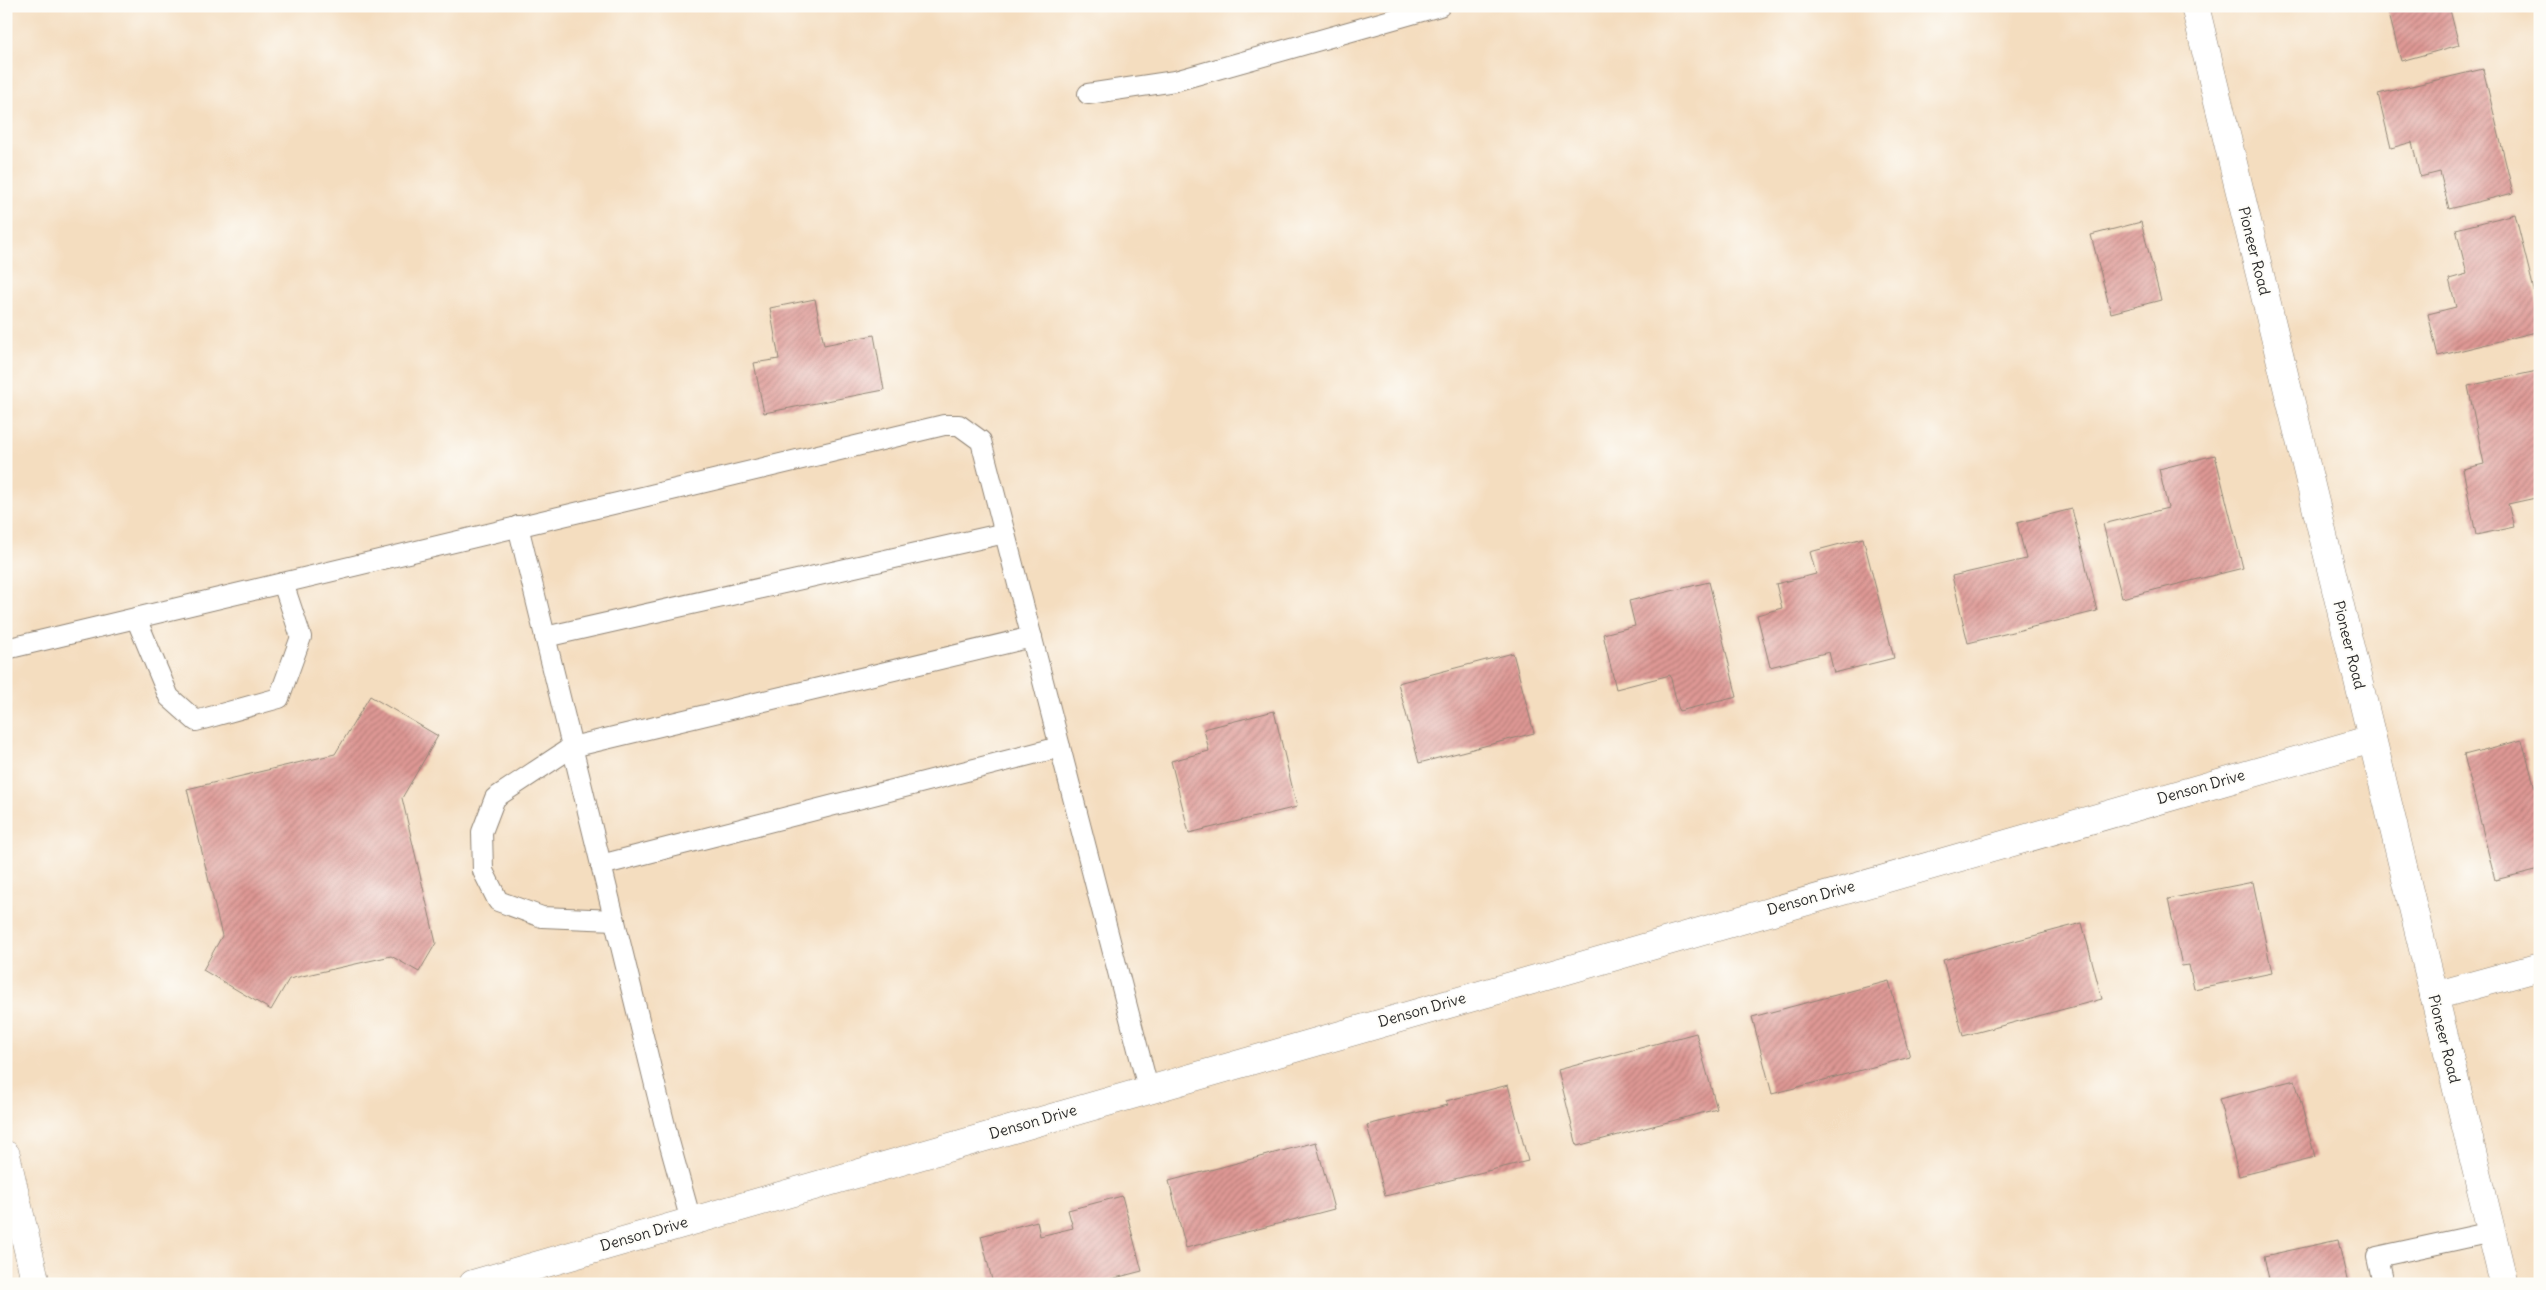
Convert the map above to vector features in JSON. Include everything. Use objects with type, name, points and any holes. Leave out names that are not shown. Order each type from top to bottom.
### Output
[{"type":"street","name":"Pioneer Road","points":[[2195,6],[2504,1284]]},
{"type":"street","name":"Denson Drive","points":[[473,1284],[1148,1088],[2372,738]]},
{"type":"street","points":[[2434,996],[2540,968]]},
{"type":"street","points":[[6,1155],[36,1284]]},
{"type":"lane","points":[[1088,94],[1175,81],[1440,6]]},
{"type":"lane","points":[[6,649],[944,425],[959,425],[981,441],[1148,1088]]},
{"type":"lane","points":[[518,526],[691,1221]]},
{"type":"lane","points":[[545,638],[1005,533]]},
{"type":"lane","points":[[136,618],[169,697],[196,721],[279,698],[301,637],[283,583]]},
{"type":"lane","points":[[615,920],[542,917],[498,901],[483,871],[482,832],[494,798],[572,746],[1032,637]]},
{"type":"lane","points":[[601,865],[1060,747]]},
{"type":"lane","points":[[2383,1284],[2377,1257],[2492,1232]]},
{"type":"building","points":[[2387,6],[2449,6],[2459,45],[2401,61]]},
{"type":"building","points":[[2483,69],[2513,193],[2449,209],[2440,172],[2420,177],[2412,142],[2391,148],[2378,94]]},
{"type":"building","points":[[2515,214],[2540,314],[2540,331],[2438,356],[2428,314],[2456,307],[2449,279],[2467,274],[2456,229]]},
{"type":"building","points":[[2141,222],[2161,300],[2111,313],[2091,235]]},
{"type":"building","points":[[815,299],[824,345],[874,335],[884,390],[764,413],[754,363],[779,359],[770,308]]},
{"type":"building","points":[[2537,371],[2540,384],[2540,497],[2508,504],[2514,527],[2476,535],[2463,469],[2484,464],[2468,386]]},
{"type":"building","points":[[2215,455],[2243,568],[2122,598],[2103,524],[2168,508],[2159,469]]},
{"type":"building","points":[[2072,509],[2097,611],[1968,643],[1952,576],[2026,559],[2017,523]]},
{"type":"building","points":[[1863,538],[1894,658],[1834,673],[1829,652],[1770,667],[1757,615],[1782,608],[1776,584],[1816,574],[1810,552]]},
{"type":"building","points":[[1709,582],[1737,697],[1679,711],[1670,675],[1616,689],[1603,634],[1635,626],[1629,601]]},
{"type":"building","points":[[1513,653],[1534,733],[1419,763],[1398,683]]},
{"type":"building","points":[[370,696],[438,736],[402,798],[436,943],[419,972],[391,956],[289,979],[271,1010],[203,970],[222,936],[187,789],[335,754]]},
{"type":"building","points":[[1274,711],[1297,807],[1189,833],[1171,761],[1209,751],[1204,729]]},
{"type":"building","points":[[2522,740],[2535,788],[2540,787],[2540,869],[2495,880],[2464,755]]},
{"type":"building","points":[[2253,882],[2272,973],[2194,989],[2189,965],[2182,966],[2168,899]]},
{"type":"building","points":[[2082,923],[2102,999],[1963,1036],[1943,960]]},
{"type":"building","points":[[1889,981],[1910,1057],[1772,1094],[1752,1017]]},
{"type":"building","points":[[1696,1033],[1717,1109],[1577,1146],[1558,1070]]},
{"type":"building","points":[[2295,1080],[2315,1157],[2239,1176],[2219,1099]]},
{"type":"building","points":[[1508,1085],[1528,1161],[1385,1196],[1367,1125],[1448,1105],[1446,1101]]},
{"type":"building","points":[[1316,1142],[1334,1209],[1186,1248],[1169,1181]]},
{"type":"building","points":[[1122,1196],[1142,1271],[1092,1284],[993,1284],[981,1236],[1037,1221],[1040,1236],[1073,1228],[1068,1210]]},
{"type":"building","points":[[2338,1240],[2348,1284],[2270,1284],[2264,1256]]}]
